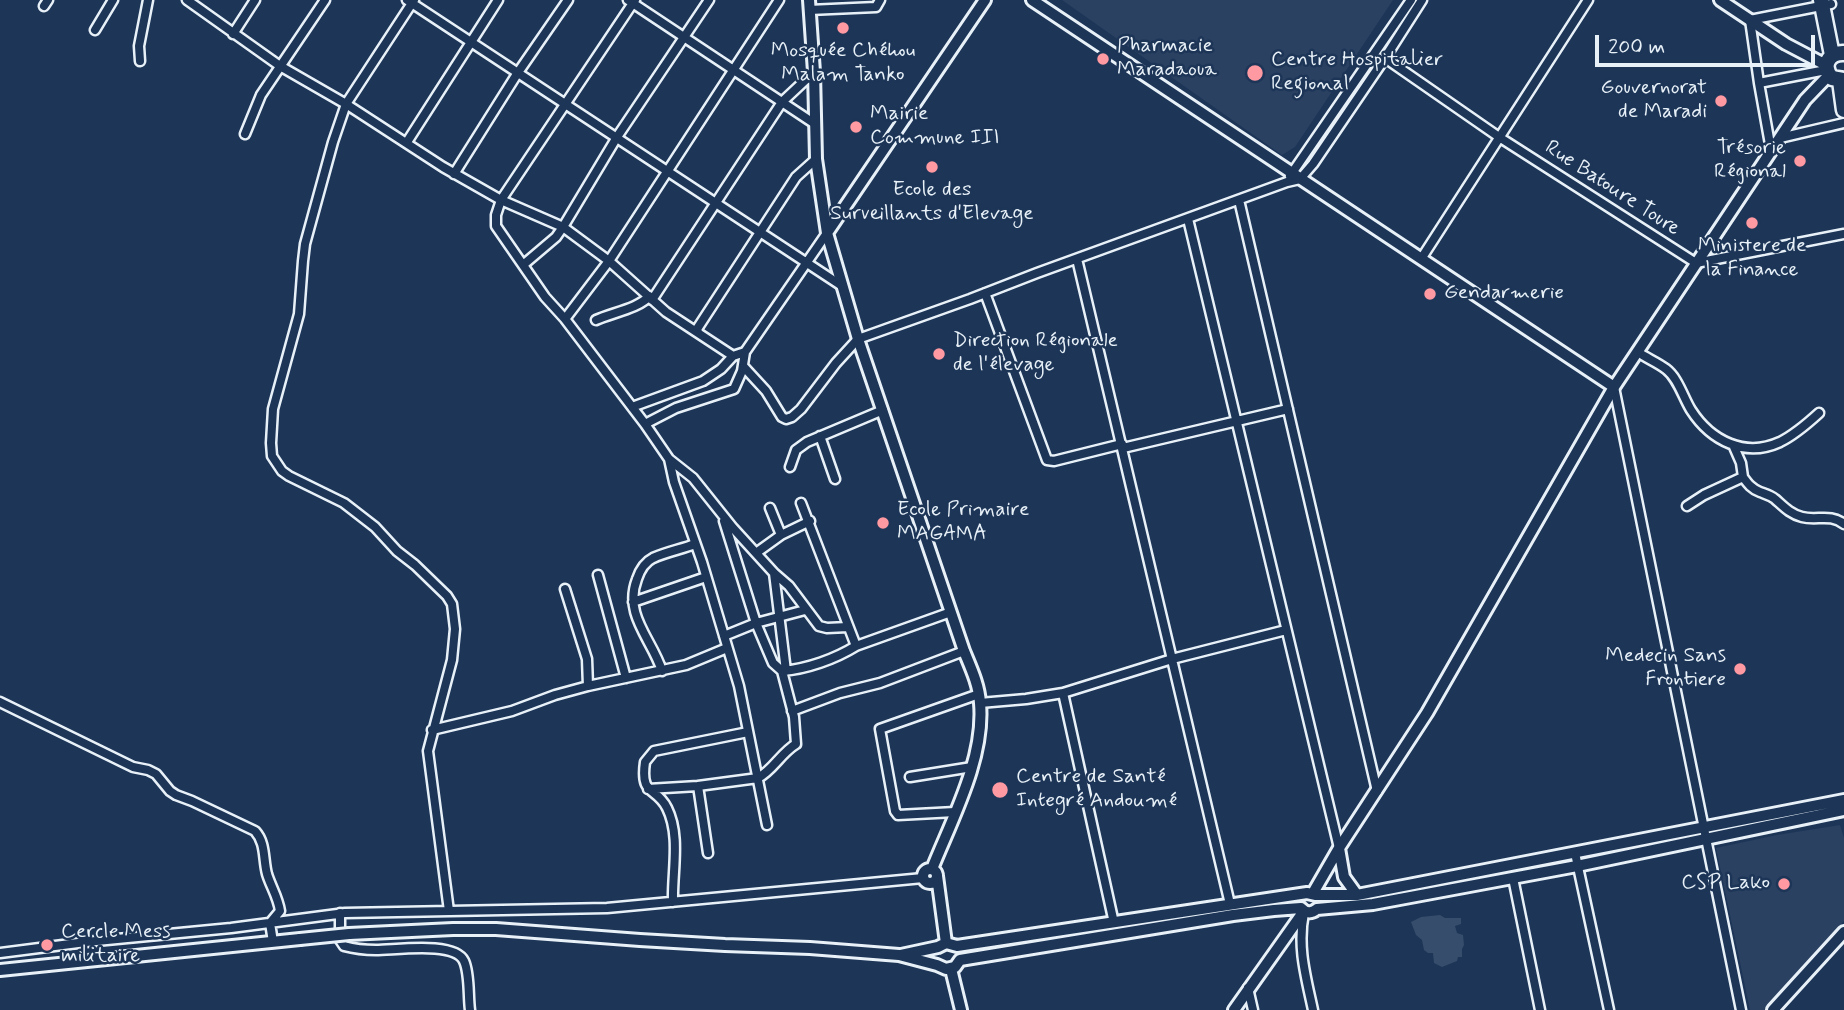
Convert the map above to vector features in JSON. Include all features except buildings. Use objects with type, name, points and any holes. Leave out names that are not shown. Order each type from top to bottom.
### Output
[{"type":"highway","points":[[1826,2],[1844,110]]},
{"type":"street","points":[[95,30],[113,0]]},
{"type":"street","points":[[140,61],[141,33],[148,0]]},
{"type":"street","points":[[187,0],[280,66],[346,104],[454,174],[501,200],[563,227],[609,261],[666,313],[733,356]]},
{"type":"street","points":[[233,34],[255,0]]},
{"type":"street","points":[[245,134],[261,95],[325,0]]},
{"type":"street","points":[[407,142],[498,0]]},
{"type":"street","points":[[454,174],[517,74],[568,0]]},
{"type":"street","points":[[523,265],[556,237],[617,137],[709,0]]},
{"type":"street","points":[[565,319],[609,261],[779,0]]},
{"type":"street","points":[[880,0],[876,7],[809,5],[816,159],[827,233],[858,338],[964,651],[978,685],[978,740],[972,766],[930,876],[942,902],[947,945]]},
{"type":"street","points":[[645,424],[676,408],[734,388],[744,366],[745,352],[985,0]]},
{"type":"street","points":[[1032,0],[1292,178],[1421,258],[1614,387],[1741,1010]]},
{"type":"street","points":[[1292,178],[1411,0]]},
{"type":"street","points":[[744,366],[766,391],[782,417],[792,417],[802,409],[858,338],[1188,219],[1292,178],[1313,164],[1422,0]]},
{"type":"street","points":[[1421,258],[1588,0]]},
{"type":"street","points":[[1720,0],[1786,44],[1835,66]]},
{"type":"street","points":[[449,911],[428,751],[452,660],[455,629],[452,604],[447,596],[397,551],[375,527],[344,503],[289,476],[272,456],[273,409],[299,314],[305,244],[346,104],[411,1],[517,74],[842,286]]},
{"type":"street","points":[[815,124],[632,1],[501,200],[496,226],[545,297],[565,319],[645,424],[669,460],[693,478],[723,516],[789,586],[805,610],[821,627],[848,626]]},
{"type":"street","points":[[1750,20],[1826,2]]},
{"type":"street","points":[[1750,20],[1772,150]]},
{"type":"street","name":"Rue Batoure Toure","points":[[1385,58],[1499,137],[1696,263]]},
{"type":"street","points":[[1759,83],[1835,66]]},
{"type":"street","points":[[1313,1010],[1301,948],[1302,910],[1299,901],[1311,894],[1427,713],[1614,387],[1805,100],[1835,66]]},
{"type":"street","points":[[596,320],[651,298],[782,102],[814,72]]},
{"type":"street","points":[[1780,138],[1844,123]]},
{"type":"street","points":[[698,332],[697,329],[796,177],[816,159]]},
{"type":"street","points":[[1239,200],[1377,791]]},
{"type":"street","points":[[1188,219],[1344,877],[1357,895]]},
{"type":"street","points":[[1696,263],[1844,234]]},
{"type":"street","points":[[1077,259],[1230,904]]},
{"type":"street","points":[[985,293],[1047,460],[1054,461],[1288,410]]},
{"type":"street","points":[[632,407],[703,381],[721,369],[733,356],[745,352]]},
{"type":"street","points":[[1638,352],[1667,370],[1701,424],[1734,447],[1776,444],[1819,413]]},
{"type":"street","points":[[790,467],[796,450],[820,436],[883,410]]},
{"type":"street","points":[[820,436],[835,479]]},
{"type":"street","points":[[1734,447],[1744,477],[1750,486],[1773,497],[1796,515],[1811,518],[1831,517],[1844,524]]},
{"type":"street","points":[[669,460],[739,687],[767,825]]},
{"type":"street","points":[[1686,506],[1744,477]]},
{"type":"street","points":[[801,503],[856,646]]},
{"type":"street","points":[[770,508],[782,535]]},
{"type":"street","points":[[723,516],[756,623],[773,663],[784,671],[842,654],[856,646],[951,612]]},
{"type":"street","points":[[756,553],[782,535],[810,522]]},
{"type":"street","points":[[662,671],[641,628],[633,602],[633,590],[644,565],[651,558],[695,544]]},
{"type":"street","points":[[648,789],[758,778],[796,744],[784,671],[774,573]]},
{"type":"street","points":[[598,575],[626,678]]},
{"type":"street","points":[[633,602],[706,577]]},
{"type":"street","points":[[565,589],[587,659],[588,686]]},
{"type":"street","points":[[724,636],[756,623],[805,610]]},
{"type":"street","points":[[955,812],[898,816],[880,729],[980,699],[1026,699],[1063,693],[1172,659],[1286,630]]},
{"type":"street","points":[[432,730],[512,710],[588,686],[686,665],[727,648]]},
{"type":"street","points":[[792,711],[840,693],[880,683],[964,651]]},
{"type":"street","points":[[1063,693],[1115,923]]},
{"type":"street","points":[[0,702],[133,767],[156,774],[176,795],[252,829],[261,839],[267,872],[279,903],[280,911],[270,923],[273,942]]},
{"type":"street","points":[[673,902],[674,848],[670,818],[665,804],[648,789],[644,778],[645,762],[654,751],[748,732]]},
{"type":"street","points":[[910,777],[972,766]]},
{"type":"street","points":[[698,786],[708,853]]},
{"type":"street","points":[[961,960],[1275,909],[1311,912],[1317,909],[1373,904],[1577,866],[1844,800]]},
{"type":"street","points":[[899,955],[947,945],[1115,923],[1230,904],[1311,894],[1357,895],[1575,853],[1844,810]]},
{"type":"street","points":[[1575,853],[1609,1010]]},
{"type":"street","points":[[0,953],[340,914],[607,908],[930,876]]},
{"type":"street","points":[[1513,877],[1540,1010]]},
{"type":"street","points":[[1311,894],[1319,901],[1317,909]]},
{"type":"street","points":[[1234,1010],[1302,910]]},
{"type":"street","points":[[340,914],[340,940],[344,946],[375,950],[435,948],[456,952],[463,958],[466,968],[470,1010]]},
{"type":"street","points":[[0,970],[349,934],[453,929],[496,929],[899,955],[946,970],[961,960],[961,953],[947,945]]},
{"type":"street","points":[[1773,1010],[1844,932]]},
{"type":"street","points":[[937,965],[934,956],[947,945]]},
{"type":"street","points":[[951,969],[961,1010]]},
{"type":"street","points":[[1248,988],[1253,1010]]},
{"type":"shaded area","name":"Centre Hospitalier Regional","points":[[1062,0],[1393,0],[1295,147],[1282,155]]},
{"type":"shaded area","name":"CSP Lako","points":[[1840,825],[1844,838],[1844,921],[1765,1010],[1750,1010],[1716,848]]},
{"type":"shaded area","points":[[1440,915],[1445,918],[1461,918],[1461,924],[1455,926],[1457,933],[1463,935],[1464,945],[1462,957],[1442,967],[1434,963],[1433,953],[1424,950],[1422,940],[1416,935],[1411,922],[1421,917]]},
{"type":"place","name":"Mosquée Chéhou Malam Tanko","points":[[843,28]]},
{"type":"place","name":"Pharmacie Maradaoua","points":[[1103,59]]},
{"type":"place","name":"Centre Hospitalier Regional","points":[[1255,73]]},
{"type":"place","name":"Gouvernorat de Maradi","points":[[1721,101]]},
{"type":"place","name":"Mairie Commune III","points":[[856,127]]},
{"type":"place","name":"Trésorie Régional","points":[[1800,161]]},
{"type":"place","name":"Ecole des Surveillants d'Elevage","points":[[932,167]]},
{"type":"place","name":"Ministere de la Finance","points":[[1752,223]]},
{"type":"place","name":"Gendarmerie","points":[[1430,294]]},
{"type":"place","name":"Direction Régionale de l'élevage","points":[[939,354]]},
{"type":"place","name":"Ecole Primaire MAGAMA","points":[[883,523]]},
{"type":"place","name":"Medecin Sans Frontiere","points":[[1740,669]]},
{"type":"place","name":"Centre de Santé Integré Andoumé","points":[[1000,790]]},
{"type":"place","name":"CSP Lako","points":[[1784,884]]},
{"type":"place","name":"Cercle Mess militaire","points":[[47,945]]}]
